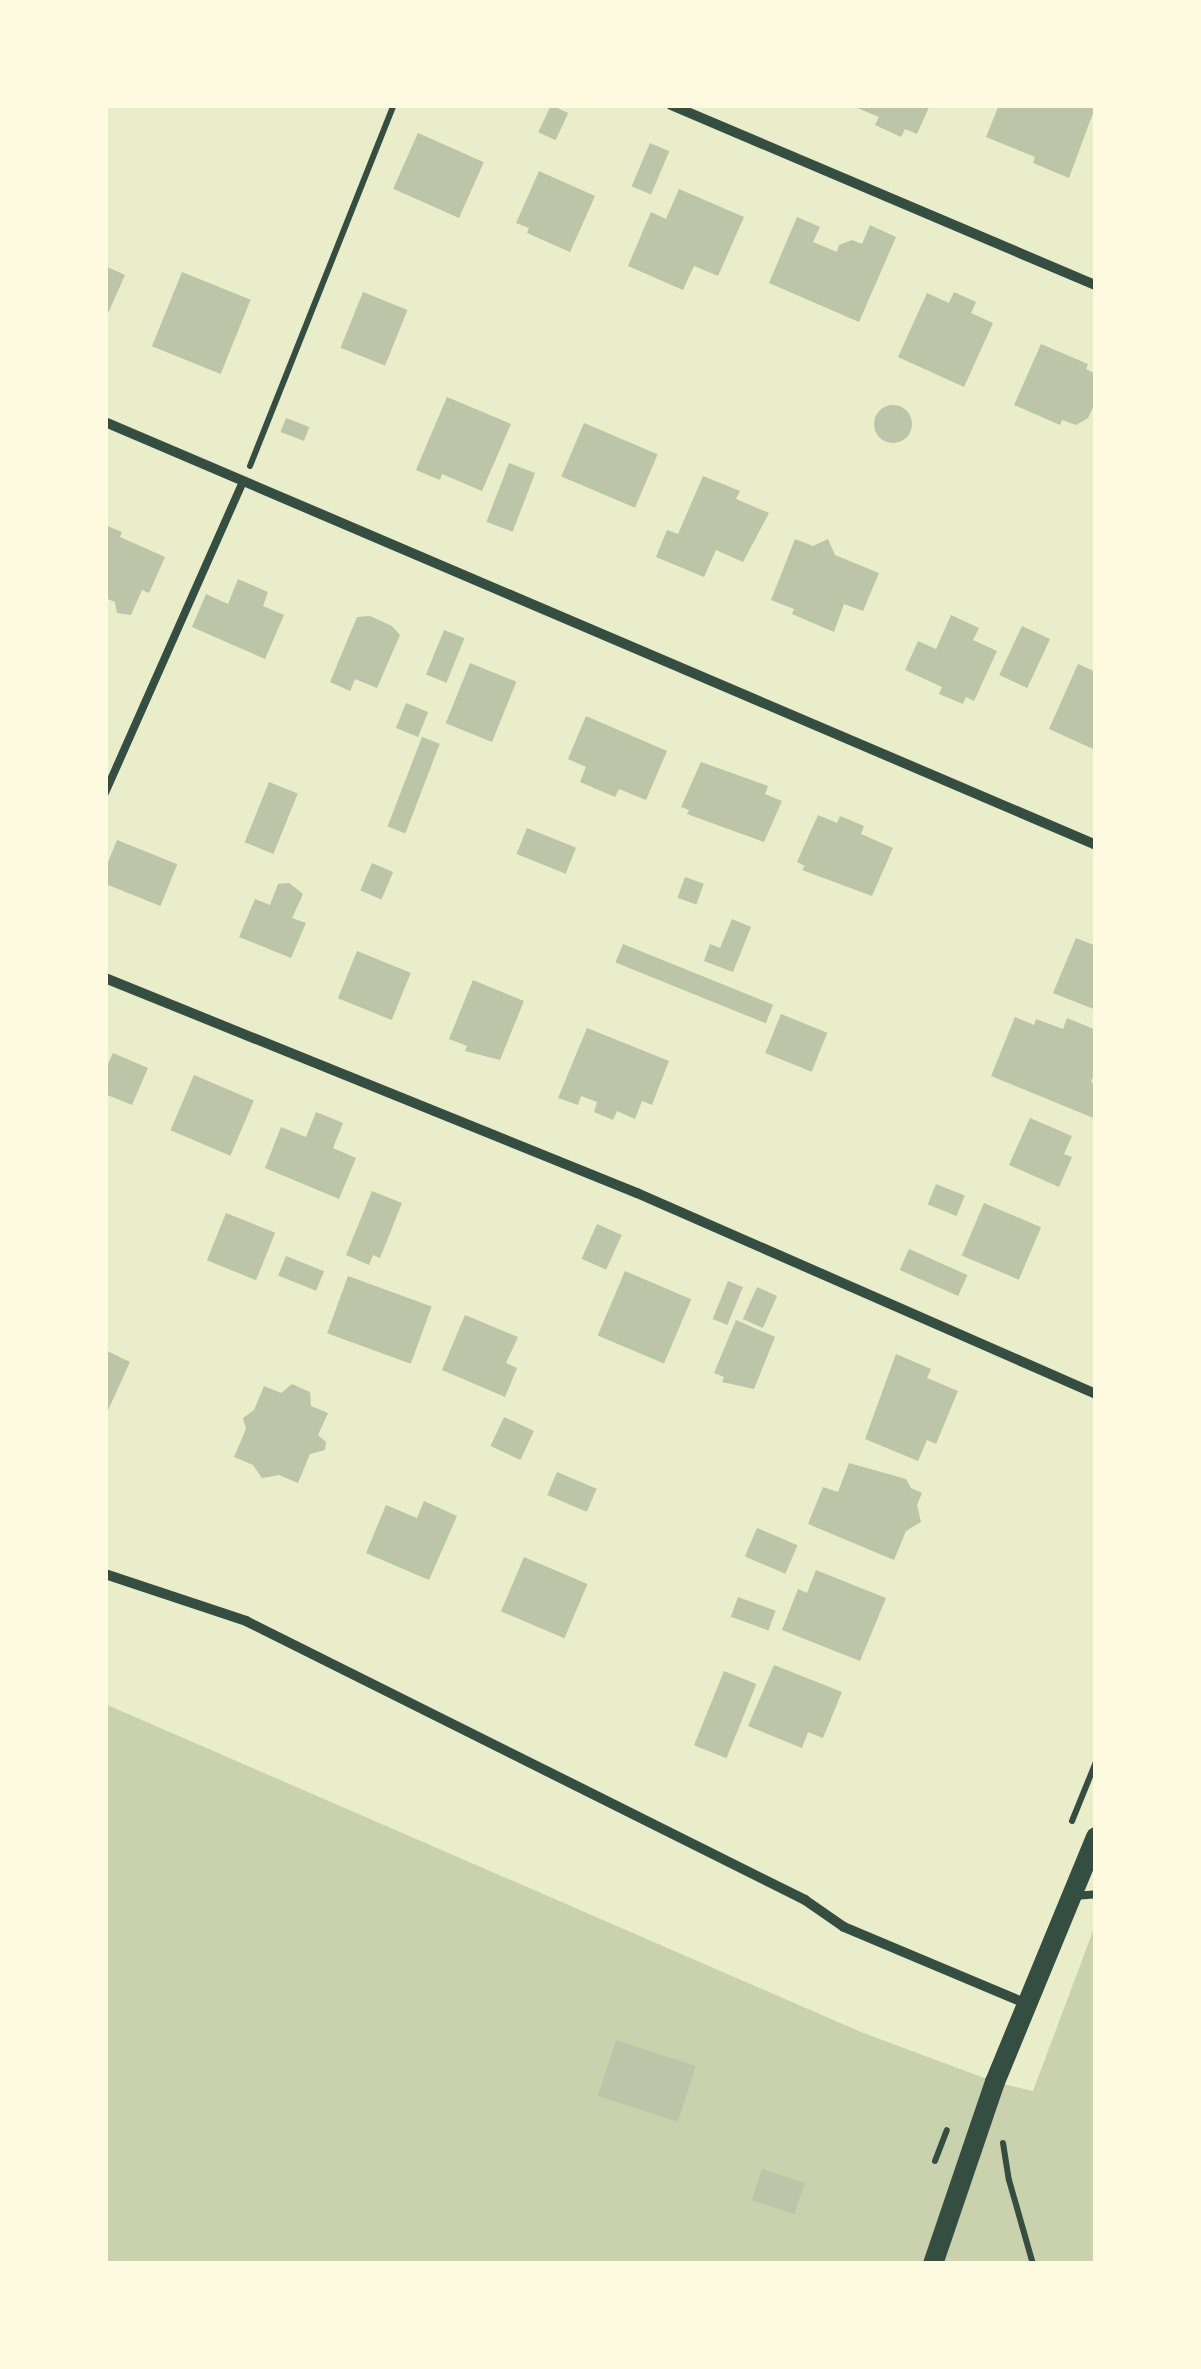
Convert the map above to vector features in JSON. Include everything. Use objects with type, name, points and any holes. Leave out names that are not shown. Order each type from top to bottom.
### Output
[{"type":"main road","points":[[933,2264],[1026,2004],[1096,1837]]},
{"type":"street","points":[[671,105],[1096,285]]},
{"type":"street","points":[[105,422],[1096,845]]},
{"type":"street","points":[[105,978],[637,1193],[1096,1394]]},
{"type":"street","points":[[105,1574],[246,1621],[806,1900],[844,1927],[1026,2004]]},
{"type":"lane","points":[[105,793],[243,482]]},
{"type":"lane","points":[[1070,1896],[1096,1894]]},
{"type":"path","points":[[243,482],[394,105]]},
{"type":"path","points":[[1003,2141],[1009,2180],[1033,2264]]},
{"type":"green space","points":[[105,1704],[861,2032],[995,2082],[1033,2091],[1096,1923],[1096,2264],[105,2264]]},
{"type":"building","points":[[551,105],[568,113],[556,140],[538,132]]},
{"type":"building","points":[[850,105],[930,105],[917,134],[905,129],[901,137],[875,125],[879,117]]},
{"type":"building","points":[[999,105],[1096,105],[1069,178],[1033,163],[1035,157],[986,137]]},
{"type":"building","points":[[418,133],[484,162],[459,218],[393,189]]},
{"type":"building","points":[[650,143],[669,151],[651,194],[632,186]]},
{"type":"building","points":[[539,171],[595,196],[570,252],[527,233],[529,228],[516,223]]},
{"type":"building","points":[[679,189],[744,217],[718,276],[694,266],[683,290],[628,266],[651,212],[666,219]]},
{"type":"building","points":[[797,217],[820,227],[813,242],[837,252],[839,245],[852,240],[862,244],[870,225],[896,237],[859,322],[769,283]]},
{"type":"building","points":[[105,266],[125,275],[105,320]]},
{"type":"building","points":[[182,272],[251,300],[221,374],[152,346]]},
{"type":"building","points":[[363,292],[408,310],[385,366],[341,348]]},
{"type":"building","points":[[954,292],[976,302],[971,313],[993,323],[964,387],[898,357],[927,293],[949,303]]},
{"type":"building","points":[[1041,344],[1088,364],[1086,369],[1096,374],[1096,401],[1088,418],[1076,425],[1062,420],[1060,425],[1014,405]]},
{"type":"building","points":[[447,397],[511,424],[482,491],[442,474],[440,480],[416,470]]},
{"type":"building","points":[[893,405],[906,411],[912,424],[906,437],[893,443],[880,437],[874,424],[880,411]]},
{"type":"building","points":[[286,418],[309,427],[304,441],[281,432]]},
{"type":"building","points":[[584,423],[658,454],[635,508],[561,476]]},
{"type":"building","points":[[509,463],[535,473],[513,532],[486,522]]},
{"type":"building","points":[[703,476],[740,491],[736,499],[769,513],[743,562],[716,550],[704,577],[656,557],[667,530],[678,534]]},
{"type":"building","points":[[105,525],[122,532],[120,537],[165,557],[149,593],[142,590],[131,615],[117,613],[115,602],[105,598]]},
{"type":"building","points":[[795,539],[813,546],[828,539],[835,555],[879,573],[863,611],[844,604],[834,632],[771,600]]},
{"type":"building","points":[[238,579],[268,592],[263,606],[284,615],[265,659],[192,627],[206,594],[228,604]]},
{"type":"building","points":[[951,615],[979,628],[973,640],[997,651],[974,701],[966,697],[963,704],[939,694],[942,687],[905,670],[918,641],[936,649]]},
{"type":"building","points":[[370,616],[392,626],[400,635],[377,688],[355,679],[350,691],[330,682],[357,617]]},
{"type":"building","points":[[1022,626],[1050,639],[1027,688],[999,675]]},
{"type":"building","points":[[444,630],[464,638],[446,683],[426,675]]},
{"type":"building","points":[[470,663],[516,682],[492,742],[446,723]]},
{"type":"building","points":[[1078,664],[1096,672],[1093,749],[1049,729]]},
{"type":"building","points":[[406,703],[428,712],[418,737],[396,728]]},
{"type":"building","points":[[586,716],[667,751],[646,800],[619,789],[615,797],[580,782],[586,767],[568,759]]},
{"type":"building","points":[[422,737],[440,744],[405,833],[388,827]]},
{"type":"building","points":[[701,762],[768,786],[765,794],[782,801],[764,842],[687,814],[689,810],[681,807]]},
{"type":"building","points":[[269,782],[298,794],[273,854],[245,842]]},
{"type":"building","points":[[818,815],[837,823],[840,816],[864,826],[861,834],[893,848],[872,896],[802,870],[805,866],[797,862]]},
{"type":"building","points":[[527,828],[576,848],[566,874],[517,854]]},
{"type":"building","points":[[117,840],[177,864],[160,906],[105,884],[105,870]]},
{"type":"building","points":[[372,863],[393,872],[381,900],[360,891]]},
{"type":"building","points":[[685,877],[704,884],[696,905],[677,898]]},
{"type":"building","points":[[289,883],[303,894],[292,918],[306,923],[291,958],[239,937],[255,899],[270,905],[278,884]]},
{"type":"building","points":[[732,919],[751,927],[733,972],[704,961],[710,944],[720,948]]},
{"type":"building","points":[[1076,938],[1096,946],[1096,1010],[1053,993]]},
{"type":"building","points":[[623,944],[773,1005],[766,1023],[616,963]]},
{"type":"building","points":[[357,951],[411,973],[392,1020],[338,998]]},
{"type":"building","points":[[473,980],[524,1001],[500,1060],[465,1051],[467,1046],[449,1039]]},
{"type":"building","points":[[781,1014],[827,1033],[812,1072],[765,1053]]},
{"type":"building","points":[[1015,1017],[1034,1025],[1036,1019],[1063,1029],[1067,1018],[1096,1030],[1096,1070],[1091,1082],[1096,1084],[1096,1119],[991,1076]]},
{"type":"building","points":[[587,1028],[669,1061],[652,1105],[642,1101],[635,1119],[617,1111],[613,1120],[594,1112],[597,1102],[581,1096],[578,1105],[558,1098]]},
{"type":"building","points":[[113,1053],[148,1068],[132,1105],[105,1094],[105,1071]]},
{"type":"building","points":[[194,1075],[254,1100],[230,1156],[171,1130]]},
{"type":"building","points":[[316,1112],[343,1123],[333,1148],[356,1158],[339,1199],[265,1168],[281,1127],[306,1137]]},
{"type":"building","points":[[1030,1118],[1072,1136],[1064,1154],[1072,1157],[1059,1187],[1009,1165]]},
{"type":"building","points":[[936,1184],[965,1196],[957,1216],[928,1204]]},
{"type":"building","points":[[372,1191],[402,1203],[380,1258],[373,1255],[369,1265],[346,1255]]},
{"type":"building","points":[[984,1203],[1041,1227],[1019,1280],[962,1255]]},
{"type":"building","points":[[226,1213],[275,1233],[256,1280],[207,1260]]},
{"type":"building","points":[[597,1224],[622,1235],[606,1270],[582,1259]]},
{"type":"building","points":[[909,1249],[967,1275],[958,1296],[900,1270]]},
{"type":"building","points":[[286,1256],[324,1271],[316,1291],[278,1275]]},
{"type":"building","points":[[625,1271],[691,1299],[664,1364],[598,1335]]},
{"type":"building","points":[[348,1276],[432,1306],[411,1364],[327,1333]]},
{"type":"building","points":[[728,1281],[743,1287],[727,1325],[713,1319]]},
{"type":"building","points":[[757,1287],[777,1296],[763,1328],[743,1319]]},
{"type":"building","points":[[465,1315],[518,1337],[506,1363],[517,1368],[505,1397],[442,1370]]},
{"type":"building","points":[[736,1320],[775,1337],[754,1389],[722,1382],[724,1377],[714,1373]]},
{"type":"building","points":[[105,1350],[130,1362],[105,1417]]},
{"type":"building","points":[[896,1354],[931,1369],[927,1378],[958,1391],[936,1444],[927,1440],[918,1461],[865,1439]]},
{"type":"building","points":[[292,1384],[310,1392],[311,1406],[328,1413],[318,1435],[326,1442],[325,1450],[310,1454],[298,1483],[279,1475],[262,1478],[253,1465],[234,1457],[246,1429],[243,1418],[254,1410],[264,1386],[281,1393]]},
{"type":"building","points":[[504,1417],[534,1431],[520,1460],[490,1446]]},
{"type":"building","points":[[849,1463],[906,1479],[911,1488],[922,1493],[917,1505],[921,1522],[906,1531],[894,1560],[808,1524],[823,1487],[838,1492]]},
{"type":"building","points":[[557,1472],[597,1489],[587,1512],[547,1495]]},
{"type":"building","points":[[424,1501],[457,1516],[429,1580],[366,1553],[386,1505],[417,1518]]},
{"type":"building","points":[[757,1528],[798,1545],[785,1574],[745,1557]]},
{"type":"building","points":[[524,1557],[588,1584],[564,1638],[501,1611]]},
{"type":"building","points":[[816,1570],[886,1598],[860,1661],[782,1630],[798,1589],[807,1593]]},
{"type":"building","points":[[738,1597],[776,1611],[768,1630],[731,1617]]},
{"type":"building","points":[[774,1665],[842,1692],[823,1738],[808,1732],[802,1748],[748,1726]]},
{"type":"building","points":[[724,1671],[756,1684],[726,1758],[694,1745]]},
{"type":"building","points":[[616,2040],[696,2066],[678,2122],[598,2096]]},
{"type":"building","points":[[762,2169],[805,2183],[795,2214],[752,2200]]}]
